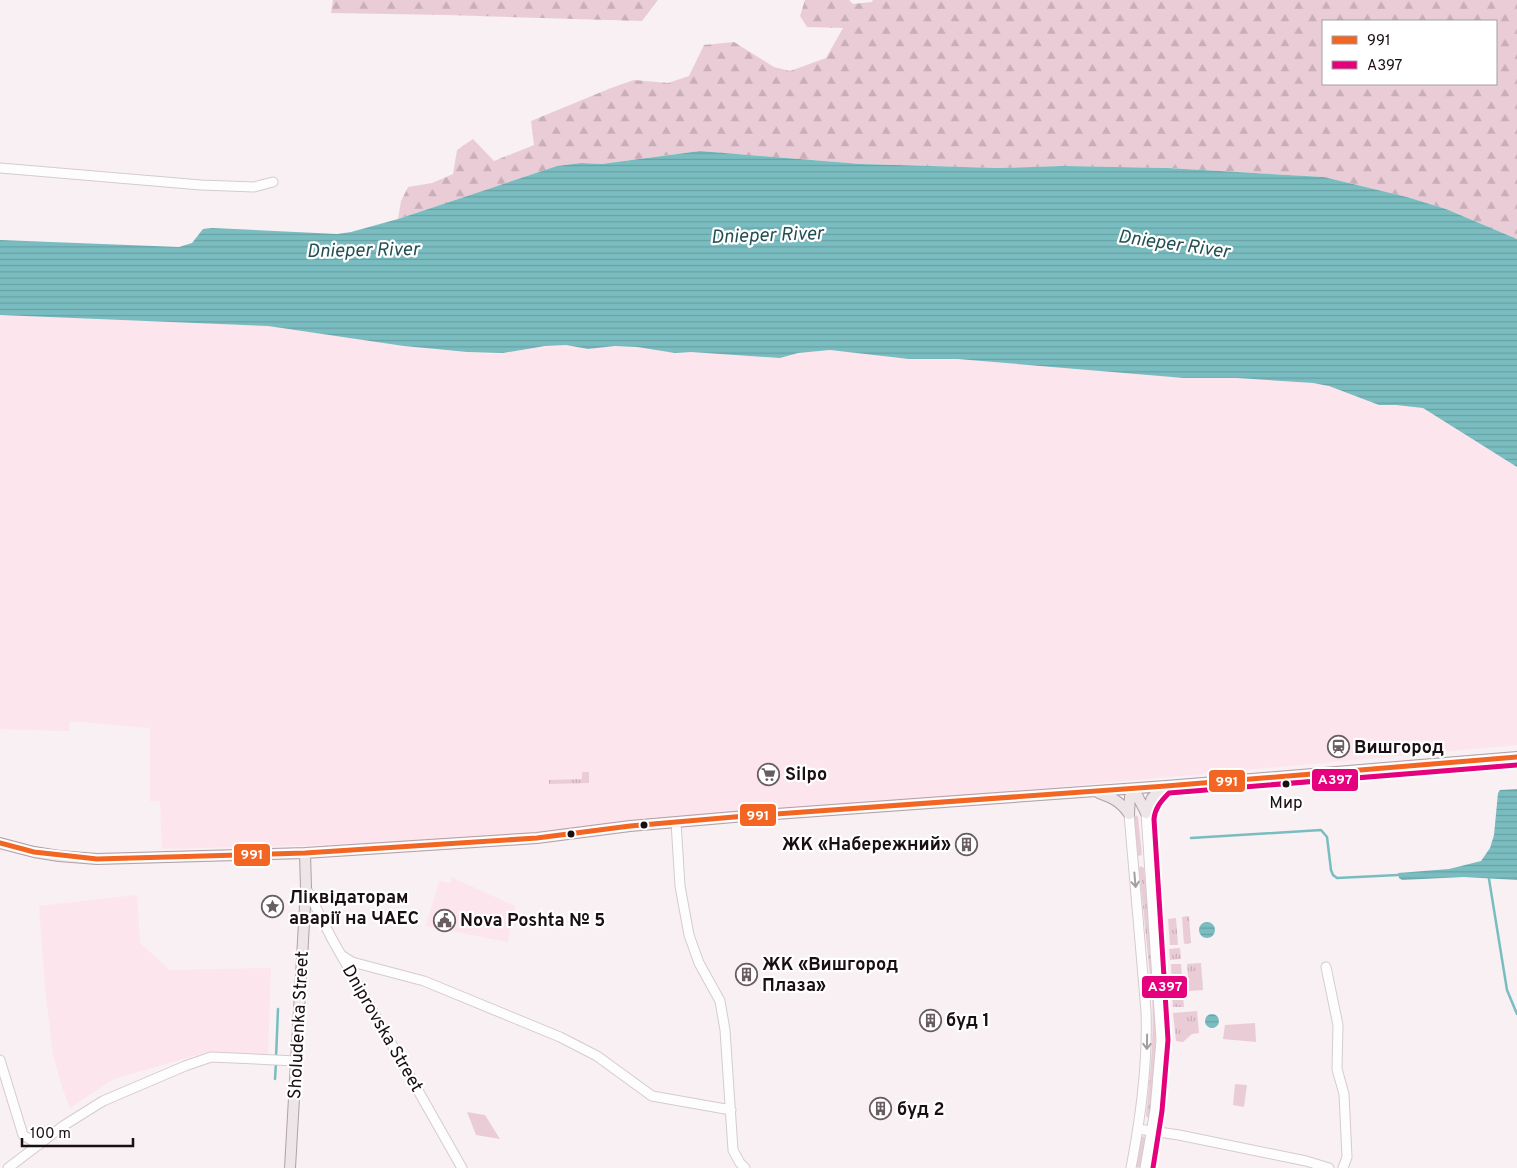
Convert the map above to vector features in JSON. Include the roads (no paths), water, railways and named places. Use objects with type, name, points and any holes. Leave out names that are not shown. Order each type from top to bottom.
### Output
[{"type":"main road","points":[[0,843],[34,852],[97,859],[305,853],[537,838],[676,822],[1096,792],[1517,757]]},
{"type":"main road","points":[[1146,813],[1152,798],[1166,786]]},
{"type":"main road","points":[[1134,789],[1146,813]]},
{"type":"main road","points":[[1130,814],[1130,798],[1134,789]]},
{"type":"main road","points":[[1096,792],[1116,800],[1130,814]]},
{"type":"main road","name":"Sholudenka Street","points":[[290,1168],[306,888],[305,853]]},
{"type":"street","points":[[0,168],[201,185],[254,187],[273,182]]},
{"type":"street","points":[[1145,1168],[1159,1082],[1161,1040],[1146,813]]},
{"type":"street","points":[[1130,814],[1147,1041],[1143,1095],[1131,1168]]},
{"type":"street","points":[[676,822],[680,886],[689,935],[699,963],[720,1001],[725,1030],[733,1150],[745,1168]]},
{"type":"street","points":[[1134,862],[1149,861]]},
{"type":"street","name":"Dniprovska Street","points":[[306,888],[341,955],[462,1168]]},
{"type":"street","points":[[341,955],[352,962],[424,981],[560,1037],[597,1056],[652,1096],[731,1110]]},
{"type":"street","points":[[1326,967],[1338,1025],[1337,1069],[1344,1094],[1347,1156],[1343,1168]]},
{"type":"street","points":[[8,1168],[63,1126],[103,1101],[185,1066],[211,1057],[296,1061]]},
{"type":"street","points":[[0,1060],[23,1136],[39,1145]]},
{"type":"street","points":[[1138,1128],[1306,1161],[1329,1168]]},
{"type":"water","name":"Dnieper River","points":[[700,151],[861,164],[998,168],[1063,166],[1168,168],[1324,177],[1407,197],[1446,209],[1517,239],[1517,467],[1423,408],[1379,405],[1329,386],[1313,383],[1237,378],[1184,378],[958,359],[909,359],[830,350],[798,353],[780,358],[691,352],[675,353],[637,347],[615,346],[588,349],[566,345],[545,346],[503,353],[467,352],[404,346],[268,326],[0,315],[0,240],[179,247],[192,243],[203,229],[212,228],[337,234],[398,219],[557,166],[581,163],[601,164]]},
{"type":"water","points":[[1517,789],[1517,880],[1464,877],[1402,880],[1399,878],[1398,873],[1449,869],[1481,861],[1490,848],[1494,835],[1498,793],[1500,790]]},
{"type":"water","points":[[1207,922],[1215,930],[1207,938],[1199,930]]},
{"type":"water","points":[[1209,1014],[1215,1014],[1219,1021],[1215,1028],[1209,1028],[1205,1024],[1205,1018]]},
{"type":"waterway","points":[[1191,838],[1321,830],[1327,837],[1331,870],[1337,878],[1398,875]]},
{"type":"waterway","points":[[1489,879],[1507,990],[1517,1014]]},
{"type":"waterway","points":[[276,1058],[278,1009]]},
{"type":"waterway","points":[[275,1079],[276,1063]]},
{"type":"place","name":"Вишгород","points":[[1338,747]]},
{"type":"place","name":"Silpo","points":[[769,774]]},
{"type":"place","name":"Мир","points":[[1286,784]]},
{"type":"place","name":"ЖК «Набережний»","points":[[967,844]]},
{"type":"place","name":"Ліквідаторам аварії на ЧАЕС","points":[[273,907]]},
{"type":"place","name":"Nova Poshta № 5","points":[[444,920]]},
{"type":"place","name":"ЖК «Вишгород Плаза»","points":[[746,974]]},
{"type":"place","name":"буд 1","points":[[930,1020]]},
{"type":"place","name":"буд 2","points":[[881,1109]]}]
